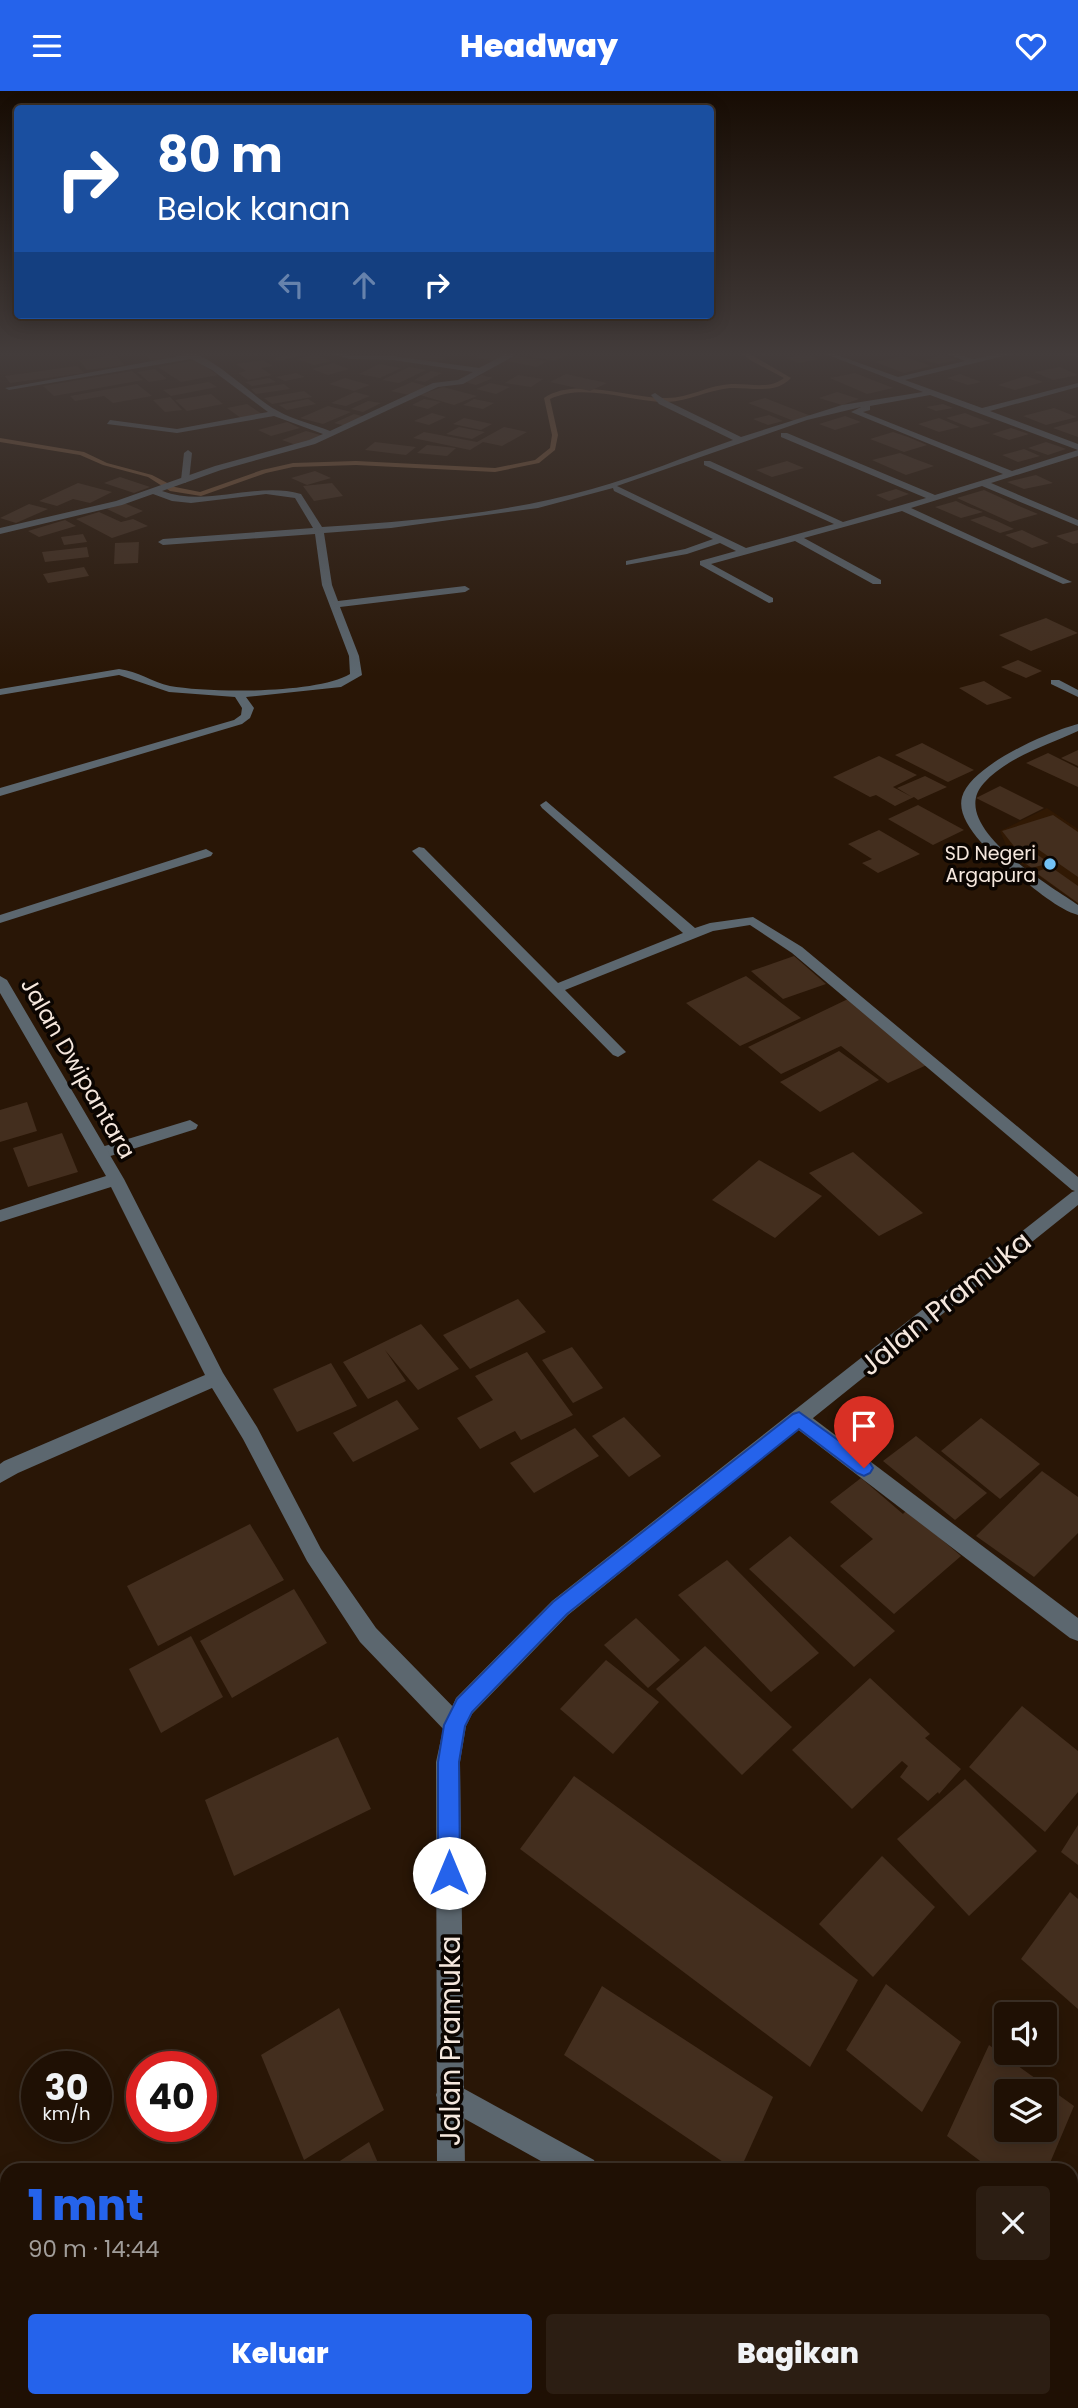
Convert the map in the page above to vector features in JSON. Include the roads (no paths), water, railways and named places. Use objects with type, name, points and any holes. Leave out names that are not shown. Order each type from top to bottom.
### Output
[{"type":"street","points":[[185,480],[187,459]]},
{"type":"street","points":[[0,531],[119,503],[250,459]]},
{"type":"street","points":[[163,542],[416,522],[551,502],[596,491],[686,459]]},
{"type":"street","points":[[841,459],[934,498]]},
{"type":"street","points":[[974,459],[1012,474]]},
{"type":"street","points":[[703,563],[903,508],[1059,459]]},
{"type":"street","points":[[707,463],[841,524]]},
{"type":"street","points":[[983,484],[1078,523]]},
{"type":"street","points":[[617,488],[744,551]]},
{"type":"street","points":[[0,692],[119,672],[134,673],[166,689],[239,694],[341,684],[356,675],[354,656],[337,604],[327,585],[319,530],[298,496],[291,493],[195,501],[154,491]]},
{"type":"street","points":[[903,508],[1067,582]]},
{"type":"street","points":[[795,537],[877,582]]},
{"type":"street","points":[[629,563],[687,551],[720,540]]},
{"type":"street","points":[[687,551],[769,600]]},
{"type":"street","points":[[337,604],[465,589]]},
{"type":"street","points":[[1055,683],[1078,694]]},
{"type":"street","points":[[0,792],[238,722],[246,716],[248,708],[239,694]]},
{"type":"street","points":[[1078,727],[999,766],[976,782],[968,795],[968,814],[974,828],[1011,863],[1078,911]]},
{"type":"street","points":[[545,805],[693,934]]},
{"type":"street","points":[[419,851],[618,1052]]},
{"type":"street","points":[[0,919],[206,853]]},
{"type":"street","points":[[555,989],[710,927],[753,921],[797,950],[1078,1186]]},
{"type":"street","name":"Jalan Dwipantara","points":[[0,980],[116,1179],[216,1378],[250,1433],[314,1555],[368,1635],[455,1725]]},
{"type":"street","points":[[101,1153],[190,1125]]},
{"type":"street","points":[[0,1216],[116,1179]]},
{"type":"street","name":"Jalan Pramuka","points":[[451,2163],[448,1762],[455,1725],[464,1706],[560,1608],[1078,1196]]},
{"type":"street","points":[[0,1475],[11,1467],[216,1378]]},
{"type":"street","points":[[799,1419],[1078,1631]]},
{"type":"street","points":[[450,2095],[571,2163]]},
{"type":"waterway","points":[[95,459],[150,476],[173,489],[201,494],[264,471],[293,465],[356,463],[495,470],[541,459]]},
{"type":"place","name":"SD Negeri Argapura","points":[[1050,864]]}]
